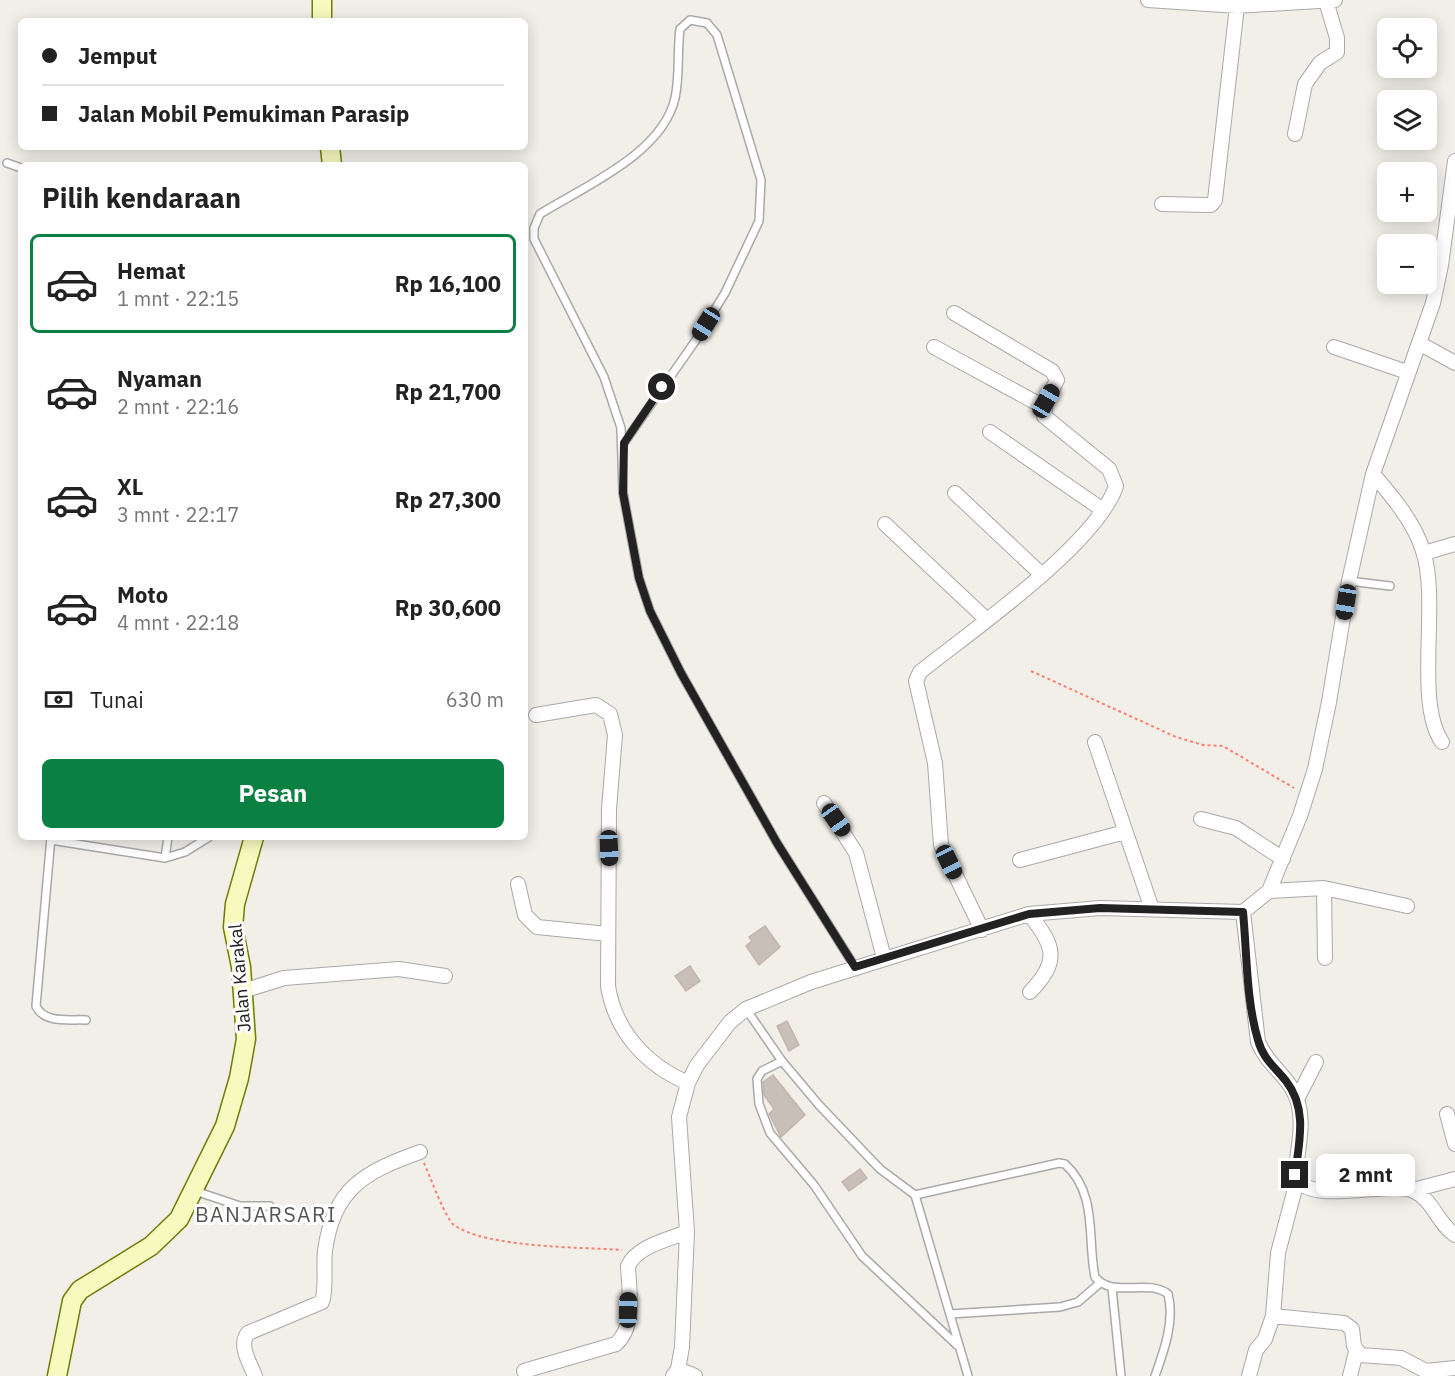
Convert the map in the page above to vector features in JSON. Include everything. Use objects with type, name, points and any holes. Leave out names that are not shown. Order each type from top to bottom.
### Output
[{"type":"main road","points":[[322,0],[322,18]]},
{"type":"main road","name":"Jalan Karakal","points":[[57,1376],[72,1301],[80,1290],[151,1246],[166,1234],[179,1219],[195,1191],[225,1126],[239,1078],[246,1039],[243,991],[232,927],[235,904],[253,840]]},
{"type":"street","points":[[1148,0],[1237,6],[1331,1],[1337,52],[1320,63],[1305,84],[1295,134]]},
{"type":"street","points":[[1162,204],[1206,206],[1211,205],[1215,200],[1237,6]]},
{"type":"street","points":[[695,1376],[675,1373],[683,1321],[687,1232],[679,1130],[682,1101],[688,1083],[713,1041],[746,1009],[855,967],[1029,914],[1100,908],[1243,912],[1269,891],[1307,795],[1329,702],[1349,581],[1373,474],[1433,303],[1441,265],[1455,161]]},
{"type":"street","points":[[954,313],[1052,371],[1057,380],[1044,407],[1044,416],[1109,469],[1116,486],[1103,510],[1073,545],[1041,574],[920,672],[916,681],[935,763],[941,845],[982,930]]},
{"type":"street","points":[[1419,344],[1455,363]]},
{"type":"street","points":[[934,346],[1044,407]]},
{"type":"street","points":[[1334,347],[1407,372]]},
{"type":"street","points":[[990,432],[1103,510]]},
{"type":"street","points":[[1373,474],[1412,527],[1424,553],[1429,585],[1428,648],[1431,707],[1437,731],[1443,742]]},
{"type":"street","points":[[955,493],[1041,574]]},
{"type":"street","points":[[885,524],[986,619]]},
{"type":"street","points":[[1424,553],[1455,544]]},
{"type":"street","points":[[536,714],[596,705],[610,714],[615,735],[609,809],[608,986],[616,1018],[622,1029],[660,1068],[688,1083]]},
{"type":"street","points":[[1095,742],[1152,909]]},
{"type":"street","points":[[824,803],[856,853],[884,958]]},
{"type":"street","points":[[1201,819],[1236,828],[1283,859]]},
{"type":"street","points":[[1020,860],[1125,832]]},
{"type":"street","points":[[518,884],[525,915],[537,927],[608,934]]},
{"type":"street","points":[[1269,891],[1324,888],[1407,906]]},
{"type":"street","points":[[1324,888],[1325,958]]},
{"type":"street","points":[[1243,912],[1254,1024],[1258,1042],[1265,1058],[1284,1079],[1297,1099],[1301,1130],[1295,1175],[1297,1181],[1278,1253],[1273,1316],[1265,1339],[1256,1350],[1249,1376]]},
{"type":"street","points":[[1029,914],[1043,931],[1052,953],[1045,976],[1030,992]]},
{"type":"street","points":[[243,991],[284,978],[399,969],[446,976]]},
{"type":"street","points":[[1297,1099],[1316,1062]]},
{"type":"street","points":[[1447,1114],[1455,1144]]},
{"type":"street","points":[[255,1376],[243,1345],[248,1333],[322,1302],[325,1252],[334,1209],[348,1191],[382,1165],[420,1152]]},
{"type":"street","points":[[1297,1181],[1310,1189],[1343,1191],[1413,1190],[1455,1179]]},
{"type":"street","points":[[1413,1190],[1426,1199],[1444,1226],[1455,1235]]},
{"type":"street","points":[[524,1371],[616,1344],[624,1337],[628,1327],[628,1266],[639,1252],[687,1232]]},
{"type":"street","points":[[1273,1316],[1344,1323],[1352,1329],[1356,1352],[1350,1376]]},
{"type":"street","points":[[1356,1352],[1401,1358],[1418,1368],[1435,1373],[1455,1368]]},
{"type":"lane","points":[[624,443],[696,340],[725,293],[759,221],[761,180],[717,35],[707,23],[690,20],[680,29],[676,97],[664,127],[644,149],[540,214],[534,228],[534,239],[604,377],[624,443],[623,493],[639,578],[650,611],[681,673],[777,843],[855,967]]},
{"type":"lane","points":[[7,163],[18,167]]},
{"type":"lane","points":[[1349,581],[1390,586]]},
{"type":"lane","points":[[51,840],[36,1006],[43,1016],[50,1018],[86,1020]]},
{"type":"lane","points":[[57,840],[165,858],[185,852],[204,840]]},
{"type":"lane","points":[[165,858],[168,840]]},
{"type":"lane","points":[[746,1009],[782,1061],[854,1143],[880,1169],[915,1195],[968,1376]]},
{"type":"lane","points":[[782,1061],[762,1071],[757,1079],[759,1104],[770,1133],[814,1185],[861,1256],[960,1347]]},
{"type":"lane","points":[[915,1195],[1059,1162],[1065,1164],[1080,1185],[1087,1202],[1092,1226],[1095,1277],[1100,1283],[1112,1288],[1157,1288],[1168,1294],[1170,1312],[1168,1331],[1155,1376]]},
{"type":"lane","points":[[195,1191],[240,1206],[270,1206]]},
{"type":"lane","points":[[950,1314],[1060,1308],[1078,1302],[1100,1283]]},
{"type":"lane","points":[[1112,1288],[1121,1376]]},
{"type":"path","points":[[1031,671],[1176,737],[1203,745],[1223,746],[1307,795]]},
{"type":"path","points":[[420,1152],[452,1224],[473,1234],[499,1240],[639,1252]]},
{"type":"building","points":[[765,926],[780,947],[759,965],[746,946],[752,941],[749,937]]},
{"type":"building","points":[[690,966],[700,981],[686,991],[675,976]]},
{"type":"building","points":[[787,1021],[799,1045],[789,1051],[777,1026]]},
{"type":"building","points":[[773,1075],[805,1115],[781,1137],[769,1114],[774,1109],[764,1095],[763,1082]]},
{"type":"building","points":[[860,1169],[867,1178],[849,1191],[842,1182]]},
{"type":"district","name":"BANJARSARI","points":[[266,1215]]},
{"type":"route","points":[[662,387],[624,443],[623,493],[639,578],[650,611],[681,673],[716,731],[777,843],[855,967],[1029,914],[1100,908],[1243,912],[1254,1024],[1258,1042],[1265,1058],[1291,1087],[1301,1114],[1295,1175]]}]
